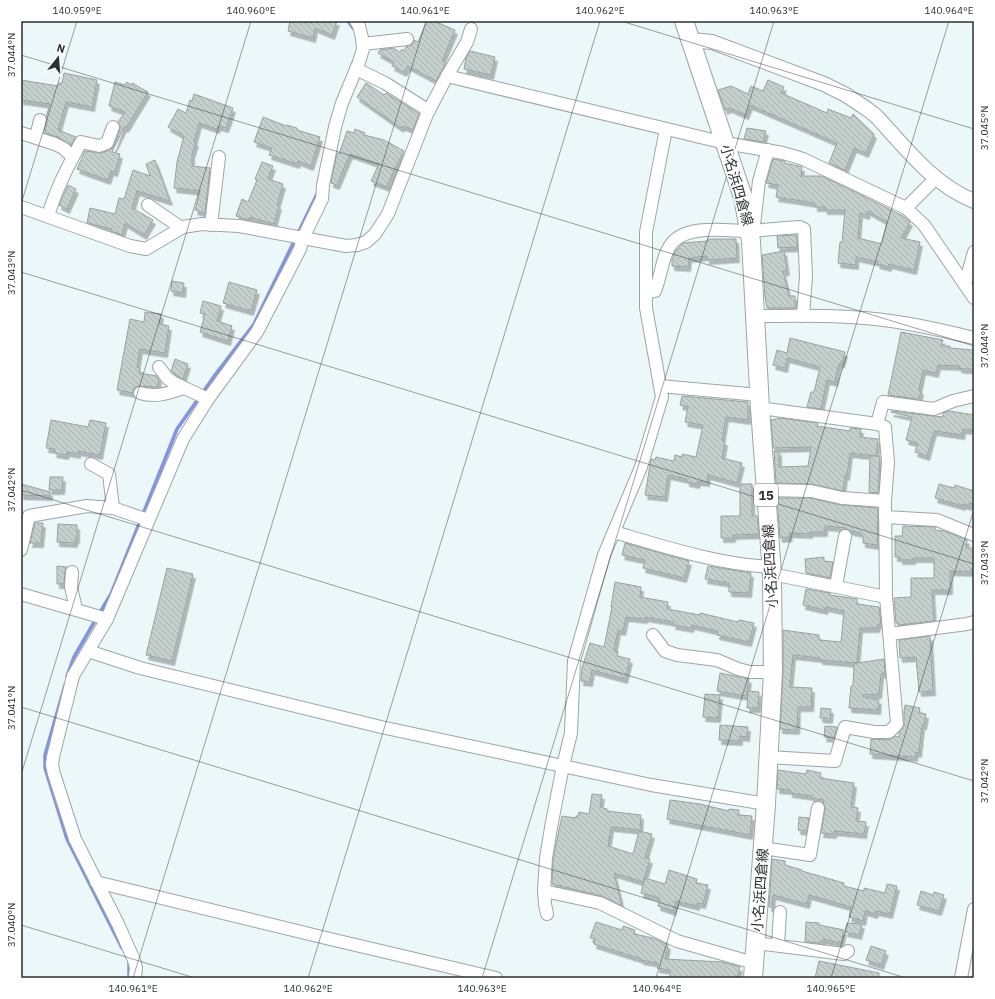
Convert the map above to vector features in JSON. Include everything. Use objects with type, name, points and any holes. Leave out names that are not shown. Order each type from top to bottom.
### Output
[{"type":"main road","name":"小名浜四倉線","points":[[684,21],[743,197],[751,230],[771,570],[772,672],[766,804],[754,971]]},
{"type":"street","points":[[135,978],[136,968],[134,960],[118,924],[75,838],[52,765],[53,757],[73,676],[88,651],[101,617],[144,518],[203,396],[257,332],[300,249],[299,237],[322,199],[323,186],[335,127],[342,103],[356,69],[362,49],[357,21]]},
{"type":"street","points":[[21,207],[130,246],[146,250],[183,227],[211,225],[239,226],[346,246],[366,242],[375,234],[388,214],[428,111],[467,42],[471,29]]},
{"type":"street","points":[[362,44],[406,39]]},
{"type":"street","points":[[690,40],[712,42],[824,84],[846,95],[876,116],[936,178],[952,190],[974,201]]},
{"type":"street","points":[[356,69],[385,84],[428,111]]},
{"type":"street","points":[[447,76],[666,129],[783,153],[803,159],[906,208],[924,225],[974,298]]},
{"type":"street","points":[[36,137],[40,120]]},
{"type":"street","points":[[48,216],[55,193],[81,142],[99,146],[107,143],[113,127]]},
{"type":"street","points":[[547,914],[544,891],[546,858],[563,766],[571,733],[574,661],[604,555],[641,467],[662,397],[646,308],[646,232],[666,129]]},
{"type":"street","points":[[21,133],[55,144],[63,148],[73,158]]},
{"type":"street","points":[[751,230],[754,225],[759,181],[768,150]]},
{"type":"street","points":[[211,225],[219,157]]},
{"type":"street","points":[[906,208],[936,178]]},
{"type":"street","points":[[148,205],[177,225],[178,229]]},
{"type":"street","points":[[646,292],[654,291],[658,284],[667,252],[677,238],[686,234],[705,230],[751,230],[800,227],[804,229],[806,276],[803,316]]},
{"type":"street","points":[[965,284],[974,252]]},
{"type":"street","points":[[755,316],[850,317],[882,320],[919,326],[974,338]]},
{"type":"street","points":[[159,367],[167,378],[184,388],[203,396]]},
{"type":"street","points":[[660,386],[760,402],[877,424],[885,427],[888,462],[885,501],[886,597],[897,724],[889,732],[874,732],[845,728],[835,761],[768,757]]},
{"type":"street","points":[[140,394],[160,396],[184,388]]},
{"type":"street","points":[[877,424],[883,402],[934,409],[953,401],[974,396]]},
{"type":"street","points":[[91,464],[109,474],[113,508]]},
{"type":"street","points":[[766,490],[811,491],[842,498],[885,501]]},
{"type":"street","points":[[21,550],[29,516],[87,506],[113,508],[144,518]]},
{"type":"street","points":[[885,517],[937,520],[974,535]]},
{"type":"street","points":[[614,532],[676,551],[771,570],[886,597]]},
{"type":"street","points":[[836,586],[845,536]]},
{"type":"street","points":[[72,572],[71,587],[76,609]]},
{"type":"street","points":[[21,594],[101,617]]},
{"type":"street","points":[[890,634],[974,622]]},
{"type":"street","points":[[653,635],[665,651],[677,655],[697,659],[716,660],[750,672],[772,672]]},
{"type":"street","points":[[88,651],[140,668],[366,723],[652,785],[766,804]]},
{"type":"street","points":[[762,848],[810,855],[818,808]]},
{"type":"street","points":[[96,882],[496,978]]},
{"type":"street","points":[[544,891],[600,903],[677,941],[754,971]]},
{"type":"street","points":[[962,978],[974,909]]},
{"type":"street","points":[[778,945],[780,912]]},
{"type":"street","points":[[756,943],[844,954],[848,951]]},
{"type":"building","points":[[290,21],[337,21],[332,35],[315,28],[313,38],[288,31]]},
{"type":"building","points":[[427,21],[434,21],[455,30],[442,61],[446,63],[436,81],[408,66],[404,72],[392,66],[394,62],[378,53],[380,50],[393,48],[400,52],[402,49],[404,51],[406,47],[412,45],[414,40],[418,42]]},
{"type":"building","points":[[470,51],[495,57],[491,75],[464,69],[466,58]]},
{"type":"building","points":[[64,73],[97,80],[92,107],[66,102],[58,130],[76,137],[71,145],[58,137],[45,133],[47,122],[46,117],[50,104],[21,100],[21,80],[58,86],[59,83],[62,83]]},
{"type":"building","points":[[768,80],[784,87],[781,93],[827,113],[828,109],[851,118],[853,114],[874,134],[866,153],[854,148],[845,170],[829,163],[837,143],[750,105],[746,115],[729,108],[725,110],[718,90],[731,86],[748,94],[751,86],[763,91]]},
{"type":"building","points":[[115,82],[125,85],[127,82],[131,85],[132,83],[148,92],[126,128],[124,127],[112,152],[120,154],[115,172],[111,171],[108,180],[77,169],[85,151],[101,153],[110,150],[114,146],[120,129],[118,122],[125,112],[109,106]]},
{"type":"building","points":[[366,83],[384,95],[386,93],[419,114],[413,130],[403,126],[401,128],[357,97]]},
{"type":"building","points":[[194,94],[233,108],[226,128],[218,126],[217,129],[199,123],[194,142],[196,142],[192,154],[192,166],[210,168],[205,213],[195,210],[200,191],[174,188],[177,162],[184,136],[168,127],[178,109],[186,113],[190,100],[192,101]]},
{"type":"building","points":[[263,117],[320,137],[311,166],[298,161],[297,164],[269,155],[272,148],[254,142]]},
{"type":"building","points":[[747,128],[766,131],[763,142],[744,139]]},
{"type":"building","points":[[355,129],[365,133],[364,135],[384,140],[404,151],[387,187],[371,181],[379,164],[350,154],[337,185],[331,183],[337,153],[339,154],[347,131],[354,133]]},
{"type":"building","points":[[773,159],[785,161],[784,163],[802,167],[801,176],[821,176],[839,184],[838,186],[841,185],[903,216],[910,222],[901,238],[920,242],[914,270],[889,264],[889,267],[877,264],[878,262],[856,257],[856,265],[838,263],[840,242],[842,242],[845,210],[825,210],[825,207],[815,207],[815,203],[776,197],[778,185],[766,183]],"holes":[[[868,211],[887,222],[882,244],[858,238],[860,213],[867,215]]]},
{"type":"building","points":[[155,160],[170,201],[137,191],[132,208],[153,220],[144,235],[125,223],[122,235],[111,231],[112,229],[87,223],[90,208],[115,214],[119,198],[124,199],[133,170],[150,176],[146,164]]},
{"type":"building","points":[[262,162],[273,166],[268,179],[283,184],[277,205],[279,205],[274,224],[250,217],[249,220],[236,216],[242,199],[248,202],[257,180],[255,179]]},
{"type":"building","points":[[68,185],[76,189],[67,209],[59,205]]},
{"type":"building","points":[[797,235],[797,247],[778,248],[777,236]]},
{"type":"building","points":[[708,239],[736,239],[737,258],[707,260],[707,256],[689,258],[688,267],[672,266],[672,260],[675,252],[683,243],[708,241]]},
{"type":"building","points":[[784,251],[787,271],[783,271],[789,296],[795,296],[795,308],[767,308],[762,255]]},
{"type":"building","points":[[172,281],[184,283],[183,293],[171,291]]},
{"type":"building","points":[[229,282],[257,290],[251,311],[223,303]]},
{"type":"building","points":[[203,301],[221,306],[217,321],[232,326],[228,341],[200,332],[205,314],[200,313]]},
{"type":"building","points":[[145,312],[161,314],[159,324],[169,326],[165,353],[140,349],[137,367],[140,368],[139,373],[157,376],[159,379],[157,387],[138,386],[134,388],[133,393],[117,390],[130,319],[144,322]]},
{"type":"building","points":[[901,332],[943,340],[941,346],[974,350],[974,369],[963,369],[959,368],[959,366],[938,365],[936,373],[923,370],[919,390],[921,390],[919,399],[888,395]]},
{"type":"building","points":[[790,338],[845,352],[842,363],[840,363],[838,367],[835,382],[827,380],[821,409],[807,407],[811,392],[814,392],[820,367],[787,358],[785,368],[773,365],[777,350],[787,353]]},
{"type":"building","points":[[175,359],[188,364],[183,379],[171,371]]},
{"type":"building","points":[[682,396],[748,402],[748,420],[726,417],[722,441],[725,441],[722,458],[742,463],[737,483],[708,475],[707,482],[698,481],[697,484],[687,482],[687,479],[668,475],[665,497],[645,495],[651,459],[655,460],[656,457],[674,461],[675,455],[682,457],[682,454],[696,457],[703,425],[685,422],[688,407],[680,405]]},
{"type":"building","points":[[949,411],[974,415],[974,429],[963,429],[962,435],[934,431],[927,456],[915,452],[918,443],[906,440],[912,417],[891,412],[943,417],[943,413]]},
{"type":"building","points":[[780,418],[818,423],[817,426],[850,431],[850,428],[861,429],[860,437],[878,439],[876,456],[850,453],[847,476],[845,475],[843,491],[811,484],[776,483],[774,451],[779,451],[779,467],[808,466],[811,447],[773,448],[771,420]]},
{"type":"building","points":[[51,420],[88,427],[90,420],[106,423],[100,455],[78,451],[78,454],[67,452],[66,455],[54,453],[55,449],[46,448]]},
{"type":"building","points":[[870,456],[880,456],[878,493],[869,492]]},
{"type":"building","points":[[50,477],[63,477],[62,490],[49,490]]},
{"type":"building","points":[[21,484],[50,492],[50,496],[21,495]]},
{"type":"building","points":[[740,484],[752,484],[752,516],[757,516],[759,534],[733,535],[733,538],[721,538],[721,516],[740,516]]},
{"type":"building","points":[[939,484],[954,488],[955,485],[974,491],[974,505],[969,503],[969,506],[963,504],[963,506],[935,498]]},
{"type":"building","points":[[777,498],[810,498],[841,505],[878,508],[877,545],[863,543],[863,536],[861,533],[845,528],[825,526],[825,532],[810,532],[810,534],[789,533],[790,537],[780,538]]},
{"type":"building","points":[[35,523],[43,523],[41,543],[30,543]]},
{"type":"building","points":[[58,524],[77,525],[77,539],[75,539],[75,543],[57,542]]},
{"type":"building","points":[[903,526],[935,527],[935,530],[944,531],[967,540],[966,548],[974,548],[974,570],[971,569],[971,572],[950,571],[950,590],[932,590],[934,621],[898,625],[898,623],[896,623],[894,598],[911,597],[911,578],[934,578],[934,558],[913,558],[913,560],[900,560],[900,557],[895,557],[895,536],[902,536]]},
{"type":"building","points":[[625,543],[689,561],[684,578],[643,568],[645,560],[622,555]]},
{"type":"building","points":[[824,557],[824,561],[833,562],[830,578],[806,573],[805,559]]},
{"type":"building","points":[[57,566],[67,567],[65,571],[64,584],[57,584]]},
{"type":"building","points":[[708,566],[751,573],[749,593],[729,592],[729,583],[705,579]]},
{"type":"building","points":[[167,568],[193,574],[172,661],[146,655]]},
{"type":"building","points":[[615,582],[641,587],[640,597],[668,602],[667,609],[700,615],[700,613],[738,622],[739,620],[754,623],[749,642],[717,635],[718,631],[692,625],[691,628],[673,625],[674,622],[645,617],[645,619],[626,617],[623,631],[618,630],[614,651],[618,652],[617,656],[630,659],[625,679],[592,670],[590,682],[581,681],[582,668],[590,643],[604,647],[612,607]]},
{"type":"building","points":[[806,589],[830,593],[830,595],[857,599],[857,604],[879,607],[881,624],[878,624],[877,628],[860,628],[857,663],[820,660],[820,658],[793,655],[790,687],[812,688],[811,707],[798,707],[797,730],[780,729],[783,673],[783,630],[819,635],[819,640],[841,642],[844,611],[826,607],[825,610],[803,605]]},
{"type":"building","points":[[930,636],[933,691],[919,692],[916,657],[900,658],[899,640]]},
{"type":"building","points":[[884,659],[885,673],[881,674],[879,694],[863,695],[863,697],[879,700],[878,710],[849,708],[851,686],[853,686],[854,663]]},
{"type":"building","points":[[720,673],[749,679],[746,696],[717,691]]},
{"type":"building","points":[[748,691],[759,692],[758,708],[747,708]]},
{"type":"building","points":[[705,694],[720,695],[718,718],[703,717]]},
{"type":"building","points":[[905,705],[920,708],[919,713],[926,714],[924,725],[922,725],[919,753],[916,752],[915,757],[870,754],[871,739],[889,740],[895,736],[899,737],[899,732],[904,726]]},
{"type":"building","points":[[821,708],[831,709],[830,719],[820,718]]},
{"type":"building","points":[[720,725],[748,727],[747,737],[740,736],[740,741],[719,740]]},
{"type":"building","points":[[825,726],[837,727],[834,738],[824,737]]},
{"type":"building","points":[[778,770],[806,774],[807,770],[821,773],[820,778],[854,783],[851,807],[858,808],[856,821],[866,822],[864,834],[834,831],[834,834],[821,833],[825,809],[823,800],[811,798],[812,796],[790,793],[790,790],[777,789]]},
{"type":"building","points":[[592,794],[602,795],[600,807],[607,809],[607,811],[641,815],[640,830],[611,827],[608,846],[633,854],[639,831],[652,834],[645,858],[650,859],[643,882],[614,873],[622,906],[602,896],[552,884],[553,859],[562,816],[576,818],[579,812],[589,814]]},
{"type":"building","points":[[670,800],[700,804],[729,811],[729,809],[739,810],[738,815],[752,816],[750,835],[667,819]]},
{"type":"building","points":[[799,817],[809,818],[807,831],[798,830]]},
{"type":"building","points":[[772,859],[785,861],[785,865],[844,883],[844,886],[864,891],[864,888],[885,893],[887,884],[897,886],[890,914],[876,911],[875,914],[865,911],[863,921],[849,917],[851,907],[809,895],[807,904],[773,895],[772,907],[769,907]]},
{"type":"building","points":[[669,870],[697,879],[696,883],[708,885],[703,904],[697,903],[697,906],[676,901],[673,911],[658,906],[660,898],[641,893],[645,878],[665,884]]},
{"type":"building","points":[[921,891],[933,895],[934,892],[944,895],[939,911],[917,905]]},
{"type":"building","points":[[596,922],[622,930],[623,926],[635,930],[634,934],[653,938],[668,945],[665,959],[722,962],[740,967],[737,978],[670,978],[670,970],[657,968],[658,963],[641,960],[594,944],[595,939],[590,938]]},
{"type":"building","points":[[806,922],[819,923],[819,925],[844,930],[841,943],[823,939],[823,942],[819,943],[805,942]]},
{"type":"building","points":[[847,923],[862,924],[859,935],[845,932]]},
{"type":"building","points":[[871,946],[886,951],[881,965],[866,960]]},
{"type":"building","points":[[819,961],[879,973],[879,978],[815,978]]},
{"type":"waterway","points":[[348,21],[353,28]]},
{"type":"waterway","points":[[99,614],[111,594],[177,429],[215,375],[254,324],[318,192]]},
{"type":"waterway","points":[[67,676],[74,657],[96,619]]},
{"type":"waterway","points":[[65,685],[45,755],[45,768],[67,839],[122,948]]},
{"type":"waterway","points":[[129,963],[129,976]]}]
